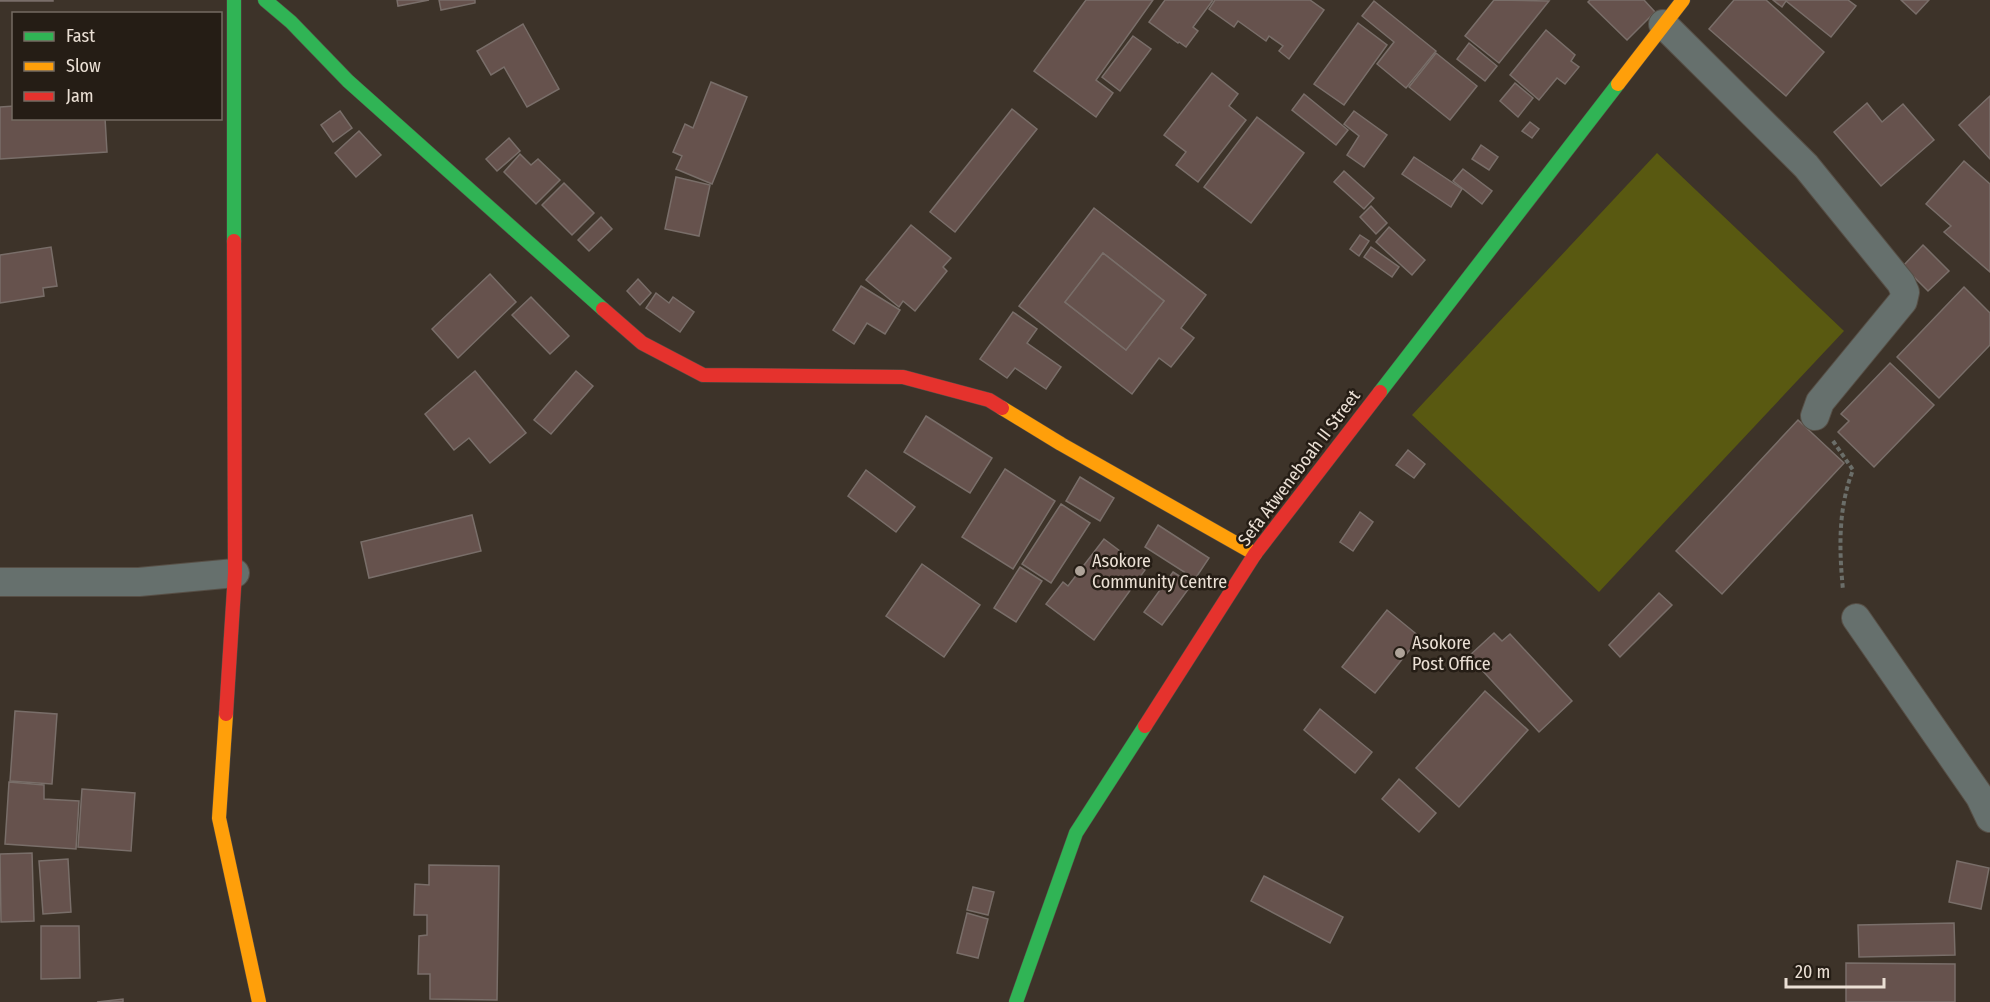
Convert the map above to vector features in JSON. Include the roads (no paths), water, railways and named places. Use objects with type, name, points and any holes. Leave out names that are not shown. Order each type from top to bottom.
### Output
[{"type":"street","points":[[234,0],[235,573],[219,818],[259,1002]]},
{"type":"street","points":[[265,0],[291,22],[348,81],[642,343],[703,375],[903,377],[989,400],[1060,444],[1255,555]]},
{"type":"street","name":"Sefa Atweneboah II Street","points":[[1017,1002],[1076,833],[1255,555],[1683,0]]},
{"type":"street","points":[[1663,24],[1806,166],[1901,283],[1905,292],[1903,301],[1820,402],[1815,416]]},
{"type":"street","points":[[0,582],[139,582],[235,573]]},
{"type":"street","points":[[1856,618],[1980,797],[1990,818]]},
{"type":"place","name":"Asokore Community Centre","points":[[1080,571]]},
{"type":"place","name":"Asokore Post Office","points":[[1400,653]]}]
